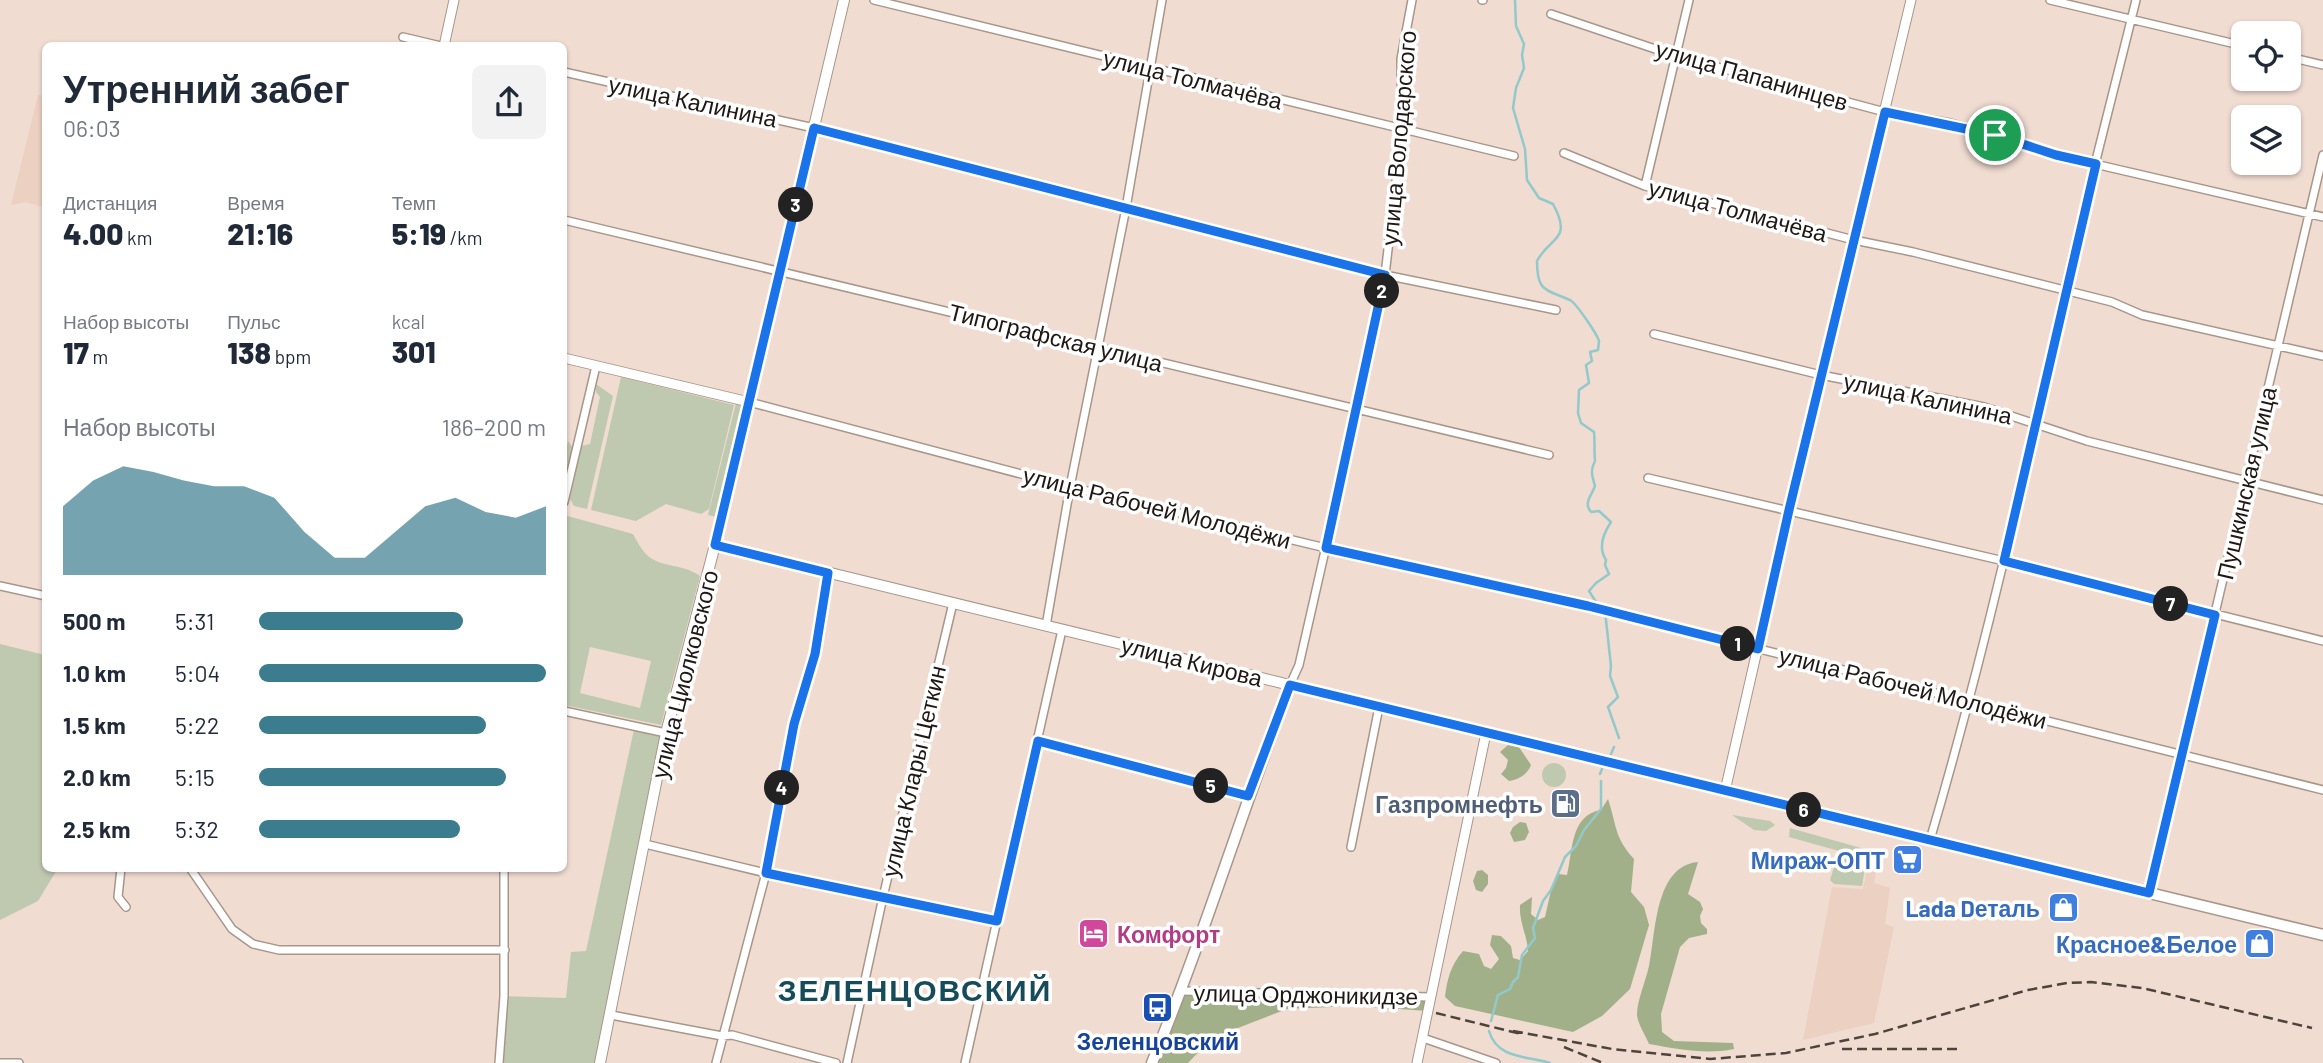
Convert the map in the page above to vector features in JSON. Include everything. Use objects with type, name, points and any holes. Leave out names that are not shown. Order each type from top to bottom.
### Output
[{"type":"main road","name":"улица Циолковского","points":[[600,1063],[666,733],[715,545],[844,0]]},
{"type":"main road","name":"улица Кирова","points":[[715,545],[2323,935]]},
{"type":"main road","name":"улица Орджоникидзе","points":[[1152,1063],[1182,991],[1248,796],[1290,685]]},
{"type":"street","points":[[444,42],[454,0]]},
{"type":"street","name":"улица Толмачёва","points":[[874,0],[1514,156]]},
{"type":"street","points":[[1046,626],[1070,487],[1126,208],[1162,0]]},
{"type":"street","name":"улица Володарского","points":[[1290,685],[1299,665],[1385,275],[1402,130],[1401,59],[1412,0]]},
{"type":"street","points":[[1645,186],[1689,0]]},
{"type":"street","points":[[1725,790],[1911,0]]},
{"type":"street","points":[[2050,0],[2231,43]]},
{"type":"street","points":[[1930,840],[1970,701],[2037,423],[2064,292],[2136,0]]},
{"type":"street","name":"улица Папанинцев","points":[[1551,14],[1676,56],[1885,112],[1995,135],[2056,155],[2323,217]]},
{"type":"street","points":[[403,37],[425,42]]},
{"type":"street","points":[[2301,60],[2323,65]]},
{"type":"street","name":"улица Калинина","points":[[567,73],[814,128],[1385,275],[1556,310]]},
{"type":"street","name":"улица Толмачёва","points":[[1564,153],[1645,186],[2112,302],[2142,315],[2323,355]]},
{"type":"street","name":"Пушкинская улица","points":[[2149,893],[2323,155]]},
{"type":"street","name":"Типографская улица","points":[[567,221],[1549,455]]},
{"type":"street","name":"улица Калинина","points":[[1654,334],[1821,375],[1984,407],[2087,441],[2323,500]]},
{"type":"street","name":"улица Рабочей Молодёжи","points":[[567,359],[749,402],[1070,487],[1326,548],[1588,606],[2323,790]]},
{"type":"street","points":[[567,489],[596,366]]},
{"type":"street","points":[[1648,478],[2004,561],[2323,641]]},
{"type":"street","points":[[716,1063],[766,873],[794,724],[815,654],[828,573]]},
{"type":"street","points":[[0,586],[42,595]]},
{"type":"street","name":"улица Клары Цеткин","points":[[847,1063],[883,897],[953,603]]},
{"type":"street","points":[[965,1063],[1062,630]]},
{"type":"street","points":[[1351,847],[1379,707]]},
{"type":"street","points":[[567,712],[666,733]]},
{"type":"street","points":[[1417,1063],[1486,733]]},
{"type":"street","points":[[1038,741],[1248,796]]},
{"type":"street","points":[[645,844],[766,873],[997,921]]},
{"type":"street","points":[[121,872],[118,897],[126,907]]},
{"type":"street","points":[[193,872],[232,929],[253,944],[279,950],[505,950]]},
{"type":"street","points":[[499,1063],[505,950],[504,872]]},
{"type":"street","name":"улица Орджоникидзе","points":[[1182,991],[1430,997]]},
{"type":"street","points":[[611,1014],[722,1036],[732,1035],[836,1063]]},
{"type":"street","points":[[1423,1038],[1496,1063]]},
{"type":"street","points":[[0,1063],[19,1063]]},
{"type":"shaded area","points":[[38,95],[42,96],[42,207],[26,202],[11,205]]},
{"type":"shaded area","points":[[1871,850],[1880,852],[1874,883],[1890,888],[1885,924],[1894,927],[1874,1023],[1803,1040],[1832,887],[1863,889]]},
{"type":"green space","points":[[621,377],[734,405],[709,509],[701,514],[666,504],[636,521],[591,510]]},
{"type":"green space","points":[[596,384],[613,396],[587,509],[574,506],[570,499],[581,446],[590,444],[600,397],[596,392]]},
{"type":"green space","points":[[737,399],[749,402],[721,518],[708,515]]},
{"type":"green space","points":[[568,441],[573,448],[567,476]]},
{"type":"green space","points":[[567,516],[633,534],[642,550],[657,562],[686,569],[700,576],[661,725],[567,706]],"holes":[[[590,647],[651,661],[640,708],[580,693]]]},
{"type":"green space","points":[[0,644],[42,654],[42,872],[56,872],[38,901],[0,920]]},
{"type":"green space","points":[[635,725],[666,733],[600,1063],[499,1063],[504,996],[566,998],[571,952],[586,951]]},
{"type":"green space","points":[[1508,745],[1519,747],[1531,765],[1522,776],[1509,781],[1501,774],[1508,760],[1500,752]]},
{"type":"green space","points":[[1554,763],[1563,766],[1566,775],[1563,784],[1554,787],[1545,784],[1542,775],[1545,766]]},
{"type":"green space","points":[[1608,799],[1619,837],[1634,859],[1631,892],[1644,907],[1649,925],[1630,989],[1602,1016],[1573,1032],[1455,1006],[1445,997],[1450,972],[1459,956],[1463,951],[1479,954],[1484,966],[1491,969],[1499,959],[1490,945],[1492,935],[1501,936],[1511,946],[1513,958],[1520,960],[1528,951],[1520,905],[1532,897],[1531,914],[1538,920],[1545,917],[1552,886],[1558,874],[1567,875],[1578,826],[1591,813],[1601,810]]},
{"type":"green space","points":[[1732,815],[1770,821],[1775,825],[1766,831],[1754,830]]},
{"type":"green space","points":[[1520,822],[1526,823],[1529,832],[1525,840],[1514,842],[1510,833]]},
{"type":"green space","points":[[1790,828],[1868,850],[1862,886],[1834,884],[1830,880],[1839,851],[1789,837]]},
{"type":"green space","points":[[1698,862],[1688,894],[1700,902],[1703,909],[1701,923],[1707,929],[1707,934],[1689,938],[1680,947],[1661,1014],[1662,1032],[1674,1041],[1733,1043],[1734,1049],[1723,1051],[1649,1044],[1637,1018],[1638,1003],[1649,966],[1656,920],[1665,888],[1673,875],[1684,866]]},
{"type":"green space","points":[[1482,870],[1488,875],[1488,884],[1482,892],[1476,890],[1473,881],[1477,871]]},
{"type":"green space","points":[[1182,991],[1430,997],[1428,1011],[1355,1006],[1287,1009],[1212,1038],[1188,1063],[1152,1063]]},
{"type":"waterway","points":[[1515,0],[1516,26],[1524,44],[1524,68],[1516,88],[1513,108],[1525,149],[1527,180],[1539,198],[1553,204],[1561,225],[1557,237],[1537,261],[1537,271],[1544,288],[1573,302],[1599,341],[1598,350],[1590,352],[1592,361],[1586,365],[1589,383],[1579,390],[1578,413],[1581,423],[1594,432],[1595,461],[1592,473],[1595,486],[1588,502],[1589,509],[1591,512],[1599,511],[1611,522],[1602,546],[1609,574],[1589,591],[1598,605]]},
{"type":"waterway","points":[[1605,611],[1610,676],[1618,697],[1608,707],[1619,738]]},
{"type":"waterway","points":[[1611,754],[1614,747]]},
{"type":"waterway","points":[[1600,774],[1602,769]]},
{"type":"waterway","points":[[1491,1021],[1498,995],[1510,989],[1518,977],[1522,955],[1535,938],[1533,928],[1543,901],[1551,890],[1565,857],[1576,846],[1584,830],[1601,809],[1601,781]]},
{"type":"waterway","points":[[1489,1031],[1493,1040],[1506,1052],[1550,1063]]},
{"type":"railway","points":[[1513,1031],[1612,1049],[1710,1059],[1786,1053],[1875,1034],[2028,990],[2091,982],[2142,988],[2312,1028]]},
{"type":"railway","points":[[1436,1013],[1521,1034]]},
{"type":"railway","points":[[1564,1047],[1603,1063]]},
{"type":"railway","points":[[1842,1049],[1958,1049]]},
{"type":"place","name":"Газпромнефть","points":[[1566,804]]},
{"type":"place","name":"Мираж-ОПТ","points":[[1908,860]]},
{"type":"place","name":"Lada Dеталь","points":[[2063,908]]},
{"type":"place","name":"Комфорт","points":[[1094,934]]},
{"type":"place","name":"Красное&Белое","points":[[2260,944]]},
{"type":"place","name":"Зеленцовский","points":[[1158,1007]]},
{"type":"district","name":"ЗЕЛЕНЦОВСКИЙ","points":[[915,989]]},
{"type":"route","points":[[1885,112],[1950,123],[1995,135],[2056,155],[2096,164],[2064,292],[2037,423],[2004,561],[2215,615],[2149,893],[1290,685],[1248,796],[1038,741],[997,921],[766,873],[794,724],[815,654],[828,573],[715,545],[814,128],[1385,275],[1326,548],[1588,606],[1758,649],[1885,112]]}]
